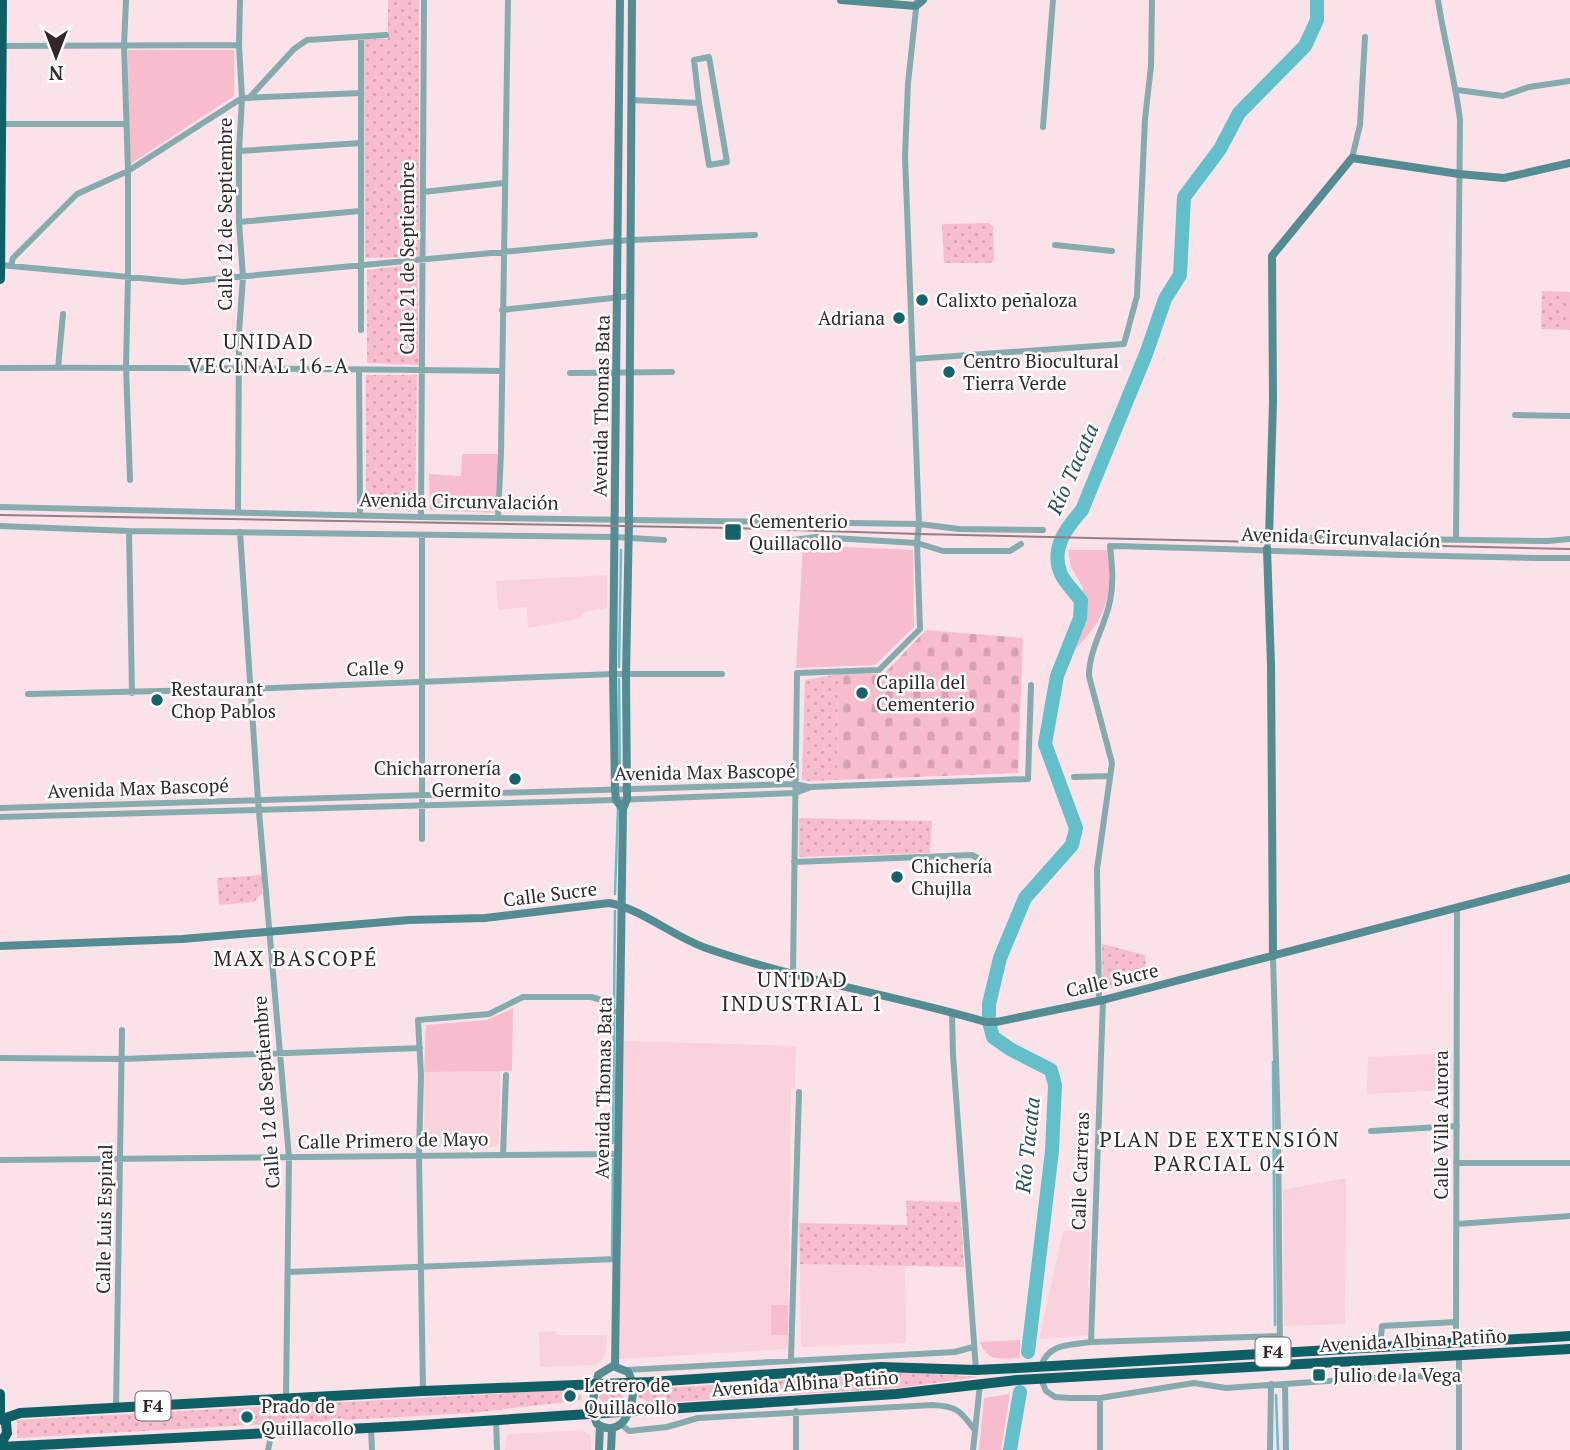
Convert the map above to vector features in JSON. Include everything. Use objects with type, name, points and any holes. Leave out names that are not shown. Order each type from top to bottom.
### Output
[{"type":"highway","points":[[0,279],[4,265],[1,199],[2,0]]},
{"type":"highway","name":"Avenida Albina Patiño","points":[[1,1416],[286,1398],[881,1367],[976,1370],[1570,1336]]},
{"type":"highway","name":"Avenida Albina Patiño","points":[[0,1446],[52,1448],[896,1394],[1041,1379],[1570,1349]]},
{"type":"highway","name":"F4","points":[[0,1394],[1,1416],[7,1433],[0,1446]]},
{"type":"main road","name":"Avenida Thomas Bata","points":[[616,800],[613,674],[620,0]]},
{"type":"main road","name":"Avenida Thomas Bata","points":[[615,1367],[623,809],[627,799],[632,0]]},
{"type":"main road","points":[[841,0],[919,2]]},
{"type":"main road","points":[[1269,537],[1273,402],[1272,256],[1352,158],[1504,178],[1570,163]]},
{"type":"main road","points":[[1267,549],[1272,665],[1273,956]]},
{"type":"main road","points":[[616,800],[623,809]]},
{"type":"main road","name":"Calle Sucre","points":[[0,946],[181,939],[409,920],[485,918],[598,904],[621,905],[680,938],[706,948],[793,974],[991,1022],[1101,1000],[1570,878]]},
{"type":"main road","points":[[599,1450],[600,1426],[591,1413],[595,1383],[602,1371],[615,1367],[625,1370],[633,1382],[629,1411],[622,1424],[612,1429],[600,1426]]},
{"type":"main road","points":[[611,1450],[612,1429]]},
{"type":"street","points":[[126,0],[126,367],[130,480]]},
{"type":"street","name":"Calle 12 de Septiembre","points":[[238,512],[243,276],[239,222],[239,151],[246,98],[239,45],[240,0]]},
{"type":"street","name":"Calle 21 de Septiembre","points":[[421,517],[424,0]]},
{"type":"street","points":[[498,518],[508,0]]},
{"type":"street","points":[[1044,127],[1053,0]]},
{"type":"street","points":[[914,359],[1124,344],[1137,296],[1145,118],[1152,66],[1152,0]]},
{"type":"street","points":[[1438,0],[1457,90],[1460,120],[1456,539]]},
{"type":"street","points":[[793,974],[797,673],[879,670],[919,629],[919,524],[905,151],[908,83],[919,2]]},
{"type":"street","points":[[4,265],[77,194],[128,171],[246,98],[294,49],[307,40],[386,35]]},
{"type":"street","points":[[361,37],[361,330]]},
{"type":"street","points":[[1352,158],[1360,125],[1365,37]]},
{"type":"street","points":[[1,46],[239,45]]},
{"type":"street","points":[[709,57],[727,162],[709,165],[699,103],[694,60],[709,57]]},
{"type":"street","points":[[1457,90],[1503,96],[1529,88],[1570,81]]},
{"type":"street","points":[[246,98],[360,93]]},
{"type":"street","points":[[631,100],[699,103]]},
{"type":"street","points":[[1,124],[125,124]]},
{"type":"street","points":[[239,151],[361,144]]},
{"type":"street","points":[[423,192],[504,183]]},
{"type":"street","points":[[239,222],[360,211]]},
{"type":"street","points":[[4,265],[183,282],[630,240],[755,235]]},
{"type":"street","points":[[1055,245],[1112,251]]},
{"type":"street","points":[[502,310],[631,296]]},
{"type":"street","points":[[58,368],[63,314]]},
{"type":"street","points":[[0,368],[239,367],[502,371]]},
{"type":"street","points":[[359,370],[360,515]]},
{"type":"street","points":[[570,373],[672,372]]},
{"type":"street","points":[[1515,415],[1570,416]]},
{"type":"street","name":"Avenida Circunvalación","points":[[0,507],[421,517],[919,524],[959,529],[1044,530]]},
{"type":"street","name":"Avenida Circunvalación","points":[[0,526],[129,531],[629,537],[664,540]]},
{"type":"street","points":[[129,531],[132,693]]},
{"type":"street","name":"Calle 12 de Septiembre","points":[[240,532],[258,800],[289,1157],[286,1398]]},
{"type":"street","points":[[422,535],[422,839]]},
{"type":"street","points":[[770,543],[816,537],[917,543],[943,551],[1010,551],[1021,544]]},
{"type":"street","points":[[1267,549],[1269,537]]},
{"type":"street","name":"Avenida Circunvalación","points":[[1269,537],[1547,541],[1570,539]]},
{"type":"street","name":"Avenida Circunvalación","points":[[1110,546],[1267,549],[1461,558],[1570,558]]},
{"type":"street","name":"Calle Carreras","points":[[1091,1342],[1101,1000],[1097,869],[1112,763],[1089,676],[1089,661],[1110,603],[1114,580],[1110,546]]},
{"type":"street","name":"Calle 9","points":[[28,694],[250,690],[613,674],[722,674]]},
{"type":"street","points":[[809,788],[1028,779],[1031,685]]},
{"type":"street","points":[[1074,777],[1109,776]]},
{"type":"street","name":"Avenida Max Bascopé","points":[[0,808],[795,784],[809,788]]},
{"type":"street","name":"Avenida Max Bascopé","points":[[0,817],[616,800],[795,793],[809,788]]},
{"type":"street","points":[[794,862],[972,855],[983,861]]},
{"type":"street","name":"Calle Villa Aurora","points":[[1456,1342],[1457,907]]},
{"type":"street","points":[[1273,956],[1279,1130],[1280,1351]]},
{"type":"street","points":[[423,1391],[418,1020],[489,1013],[523,997],[591,997],[602,1000],[609,1012],[620,1012]]},
{"type":"street","points":[[952,1012],[976,1370]]},
{"type":"street","name":"Calle Luis Espinal","points":[[116,1408],[122,1030]]},
{"type":"street","points":[[0,1058],[122,1059],[420,1048]]},
{"type":"street","points":[[503,1154],[506,1075]]},
{"type":"street","points":[[791,1359],[799,1093]]},
{"type":"street","points":[[1371,1131],[1457,1126]]},
{"type":"street","name":"Calle Primero de Mayo","points":[[0,1160],[618,1154]]},
{"type":"street","points":[[1457,1163],[1570,1163]]},
{"type":"street","points":[[1457,1224],[1570,1216]]},
{"type":"street","points":[[288,1272],[421,1269],[617,1259]]},
{"type":"street","points":[[1380,1346],[1382,1326],[1455,1322]]},
{"type":"street","points":[[1041,1366],[1051,1350],[1091,1342],[1280,1336]]},
{"type":"street","points":[[625,1370],[955,1352],[973,1347]]},
{"type":"street","points":[[1459,1355],[1459,1450]]},
{"type":"street","points":[[1041,1379],[1046,1391],[1055,1397],[1100,1398],[1194,1383],[1226,1388],[1459,1375]]},
{"type":"street","points":[[972,1450],[980,1384]]},
{"type":"street","points":[[1270,1450],[1271,1384]]},
{"type":"street","points":[[1286,1384],[1286,1450]]},
{"type":"street","points":[[1100,1398],[1100,1450]]},
{"type":"street","points":[[622,1424],[629,1431],[667,1427],[698,1418],[932,1405],[949,1406],[958,1410],[974,1429]]},
{"type":"street","points":[[796,1411],[796,1450]]},
{"type":"street","points":[[496,1419],[497,1450]]},
{"type":"street","points":[[371,1428],[372,1450]]},
{"type":"street","points":[[268,1450],[272,1432]]},
{"type":"shaded area","points":[[607,575],[607,608],[585,612],[579,619],[528,628],[527,607],[498,610],[496,581]]},
{"type":"shaded area","points":[[624,1041],[796,1046],[795,1088],[791,1089],[788,1349],[619,1359]]},
{"type":"shaded area","points":[[1452,1053],[1452,1090],[1367,1094],[1368,1057]]},
{"type":"shaded area","points":[[500,1071],[499,1143],[495,1147],[429,1147],[424,1143],[424,1072]]},
{"type":"shaded area","points":[[1346,1178],[1345,1324],[1284,1326],[1283,1190]]},
{"type":"shaded area","points":[[1089,1230],[1088,1335],[1039,1339],[1063,1231]]},
{"type":"shaded area","points":[[800,1264],[905,1265],[906,1343],[801,1347]]},
{"type":"shaded area","points":[[557,1331],[557,1335],[607,1335],[606,1353],[595,1365],[540,1367],[539,1332]]},
{"type":"shaded area","points":[[583,1430],[591,1436],[591,1450],[505,1450],[506,1438],[510,1434]]},
{"type":"green space","points":[[388,0],[419,0],[419,257],[365,258],[364,39],[388,39]]},
{"type":"green space","points":[[128,50],[234,50],[234,96],[129,165]]},
{"type":"green space","points":[[989,223],[993,227],[994,260],[990,263],[944,263],[942,224]]},
{"type":"green space","points":[[417,264],[419,365],[367,363],[367,270]]},
{"type":"green space","points":[[1542,291],[1570,292],[1570,330],[1541,329]]},
{"type":"green space","points":[[366,375],[417,375],[415,510],[366,509]]},
{"type":"green space","points":[[462,454],[498,454],[495,513],[430,510],[429,474],[461,476]]},
{"type":"green space","points":[[803,545],[913,550],[914,627],[875,665],[796,668]]},
{"type":"green space","points":[[1068,550],[1108,550],[1109,581],[1105,605],[1101,616],[1074,651],[1086,610],[1082,586],[1071,567]]},
{"type":"green space","points":[[926,630],[1023,638],[1018,773],[837,780],[838,674],[884,674]]},
{"type":"green space","points":[[838,674],[837,780],[807,781],[802,779],[805,680]]},
{"type":"green space","points":[[799,818],[932,821],[930,853],[799,857]]},
{"type":"green space","points":[[262,875],[262,893],[254,902],[219,905],[217,878]]},
{"type":"green space","points":[[1102,944],[1145,955],[1146,979],[1103,990]]},
{"type":"green space","points":[[513,1008],[512,1071],[424,1072],[426,1025],[487,1020]]},
{"type":"green space","points":[[906,1201],[960,1202],[964,1267],[800,1264],[799,1223],[907,1225]]},
{"type":"green space","points":[[771,1305],[788,1305],[788,1335],[771,1335]]},
{"type":"green space","points":[[1020,1340],[1020,1358],[1001,1359],[987,1353],[980,1342]]},
{"type":"green space","points":[[907,1372],[979,1377],[898,1388],[657,1403],[636,1396],[650,1389]]},
{"type":"green space","name":"Prado de Quillacollo","points":[[565,1390],[581,1395],[582,1400],[471,1413],[17,1438],[17,1420]]},
{"type":"green space","points":[[602,1393],[621,1393],[624,1398],[620,1401],[602,1402],[599,1397]]},
{"type":"green space","points":[[1010,1394],[1001,1450],[979,1450],[984,1398]]},
{"type":"waterway","name":"Río Tacata","points":[[1028,1352],[1052,1151],[1055,1085],[1051,1070],[993,1037],[989,1022],[989,1004],[1000,958],[1025,898],[1072,845],[1076,828],[1045,744],[1057,676],[1080,618],[1081,601],[1061,574],[1057,556],[1061,539],[1082,510],[1146,354],[1165,299],[1180,275],[1184,197],[1220,149],[1239,113],[1305,46],[1317,20],[1317,0]]},
{"type":"waterway","points":[[619,667],[621,550]]},
{"type":"waterway","points":[[619,679],[620,780]]},
{"type":"waterway","points":[[615,894],[618,806]]},
{"type":"waterway","points":[[614,1007],[615,911]]},
{"type":"waterway","points":[[613,1143],[614,1017]]},
{"type":"waterway","points":[[1273,1062],[1275,1325]]},
{"type":"waterway","points":[[612,1255],[613,1159]]},
{"type":"waterway","name":"Río Tacata","points":[[1010,1450],[1020,1392]]},
{"type":"waterway","points":[[1276,1395],[1278,1450]]},
{"type":"tram line","points":[[0,515],[733,528],[1570,549]]},
{"type":"place","name":"Calixto peñaloza","points":[[922,300]]},
{"type":"place","name":"Adriana","points":[[899,318]]},
{"type":"place","name":"Centro Biocultural Tierra Verde","points":[[949,372]]},
{"type":"place","name":"Cementerio Quillacollo","points":[[733,532]]},
{"type":"place","name":"Capilla del Cementerio","points":[[862,693]]},
{"type":"place","name":"Restaurant Chop Pablos","points":[[157,700]]},
{"type":"place","name":"Chicharronería Germito","points":[[515,779]]},
{"type":"place","name":"Chichería Chujlla","points":[[897,877]]},
{"type":"place","name":"Julio de la Vega","points":[[1319,1375]]},
{"type":"place","name":"Letrero de Quillacollo","points":[[570,1396]]},
{"type":"place","name":"Prado de Quillacollo","points":[[247,1417]]},
{"type":"district","name":"UNIDAD VECINAL 16-A","points":[[269,354]]},
{"type":"district","name":"MAX BASCOPÉ","points":[[296,959]]},
{"type":"district","name":"UNIDAD INDUSTRIAL 1","points":[[803,992]]},
{"type":"district","name":"PLAN DE EXTENSIÓN PARCIAL 04","points":[[1220,1152]]}]
